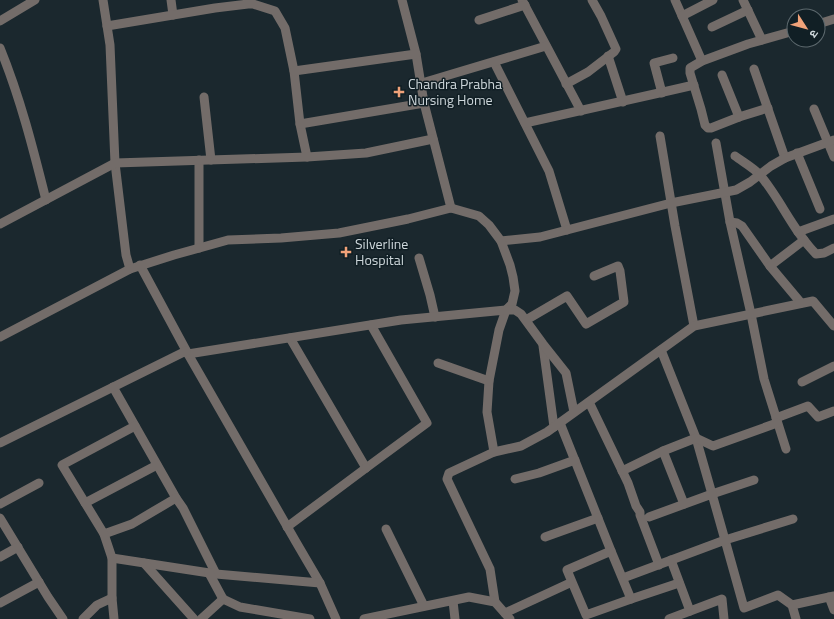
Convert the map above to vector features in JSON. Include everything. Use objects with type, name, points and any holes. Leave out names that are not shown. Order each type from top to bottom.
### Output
[{"type":"street","points":[[0,21],[35,0]]},
{"type":"street","points":[[103,0],[110,45],[115,163],[126,255],[130,269]]},
{"type":"street","points":[[171,0],[173,15]]},
{"type":"street","points":[[402,0],[416,54],[424,103],[451,208]]},
{"type":"street","points":[[566,84],[588,72],[616,49],[592,0]]},
{"type":"street","points":[[675,0],[702,61]]},
{"type":"street","points":[[682,16],[713,0]]},
{"type":"street","points":[[743,0],[762,40]]},
{"type":"street","points":[[107,26],[248,2],[275,11],[285,28],[294,71],[300,124],[307,157]]},
{"type":"street","points":[[479,20],[524,2],[581,111]]},
{"type":"street","points":[[712,27],[748,10]]},
{"type":"street","points":[[768,108],[712,128],[708,128],[705,125],[690,73],[690,68],[702,61],[748,44],[786,33]]},
{"type":"street","points":[[422,84],[546,46]]},
{"type":"street","points":[[0,48],[10,73],[26,124],[46,200]]},
{"type":"street","points":[[294,71],[416,54]]},
{"type":"street","points":[[608,56],[623,102]]},
{"type":"street","points":[[662,93],[654,63],[673,58]]},
{"type":"street","points":[[494,62],[549,171],[567,230]]},
{"type":"street","points":[[754,69],[785,158]]},
{"type":"street","points":[[722,75],[740,117]]},
{"type":"street","points":[[525,123],[662,93],[694,84]]},
{"type":"street","points":[[204,98],[211,160]]},
{"type":"street","points":[[300,124],[424,103]]},
{"type":"street","points":[[814,109],[831,141],[834,157]]},
{"type":"street","points":[[660,136],[694,326]]},
{"type":"street","points":[[0,224],[115,163],[307,157],[366,153],[433,139]]},
{"type":"street","points":[[501,241],[540,237],[671,203],[736,190],[785,158],[831,141]]},
{"type":"street","points":[[716,143],[730,222],[764,379],[786,449]]},
{"type":"street","points":[[797,153],[820,209]]},
{"type":"street","points":[[735,156],[759,174],[798,232],[816,254],[824,253],[834,248]]},
{"type":"street","points":[[199,160],[199,248]]},
{"type":"street","points":[[0,337],[130,269],[199,248],[228,240],[281,238],[340,233],[408,219],[451,208],[479,216],[489,225],[501,241],[510,265],[515,291],[512,304],[506,310],[499,330],[489,381],[488,412],[494,452]]},
{"type":"street","points":[[798,232],[834,219]]},
{"type":"street","points":[[730,222],[737,223],[742,226],[770,266],[801,303]]},
{"type":"street","points":[[770,266],[804,240]]},
{"type":"street","points":[[419,258],[435,317]]},
{"type":"street","points":[[140,266],[187,352],[320,583],[336,619]]},
{"type":"street","points":[[526,320],[556,301],[567,296],[586,324],[624,302],[618,266],[594,276]]},
{"type":"street","points":[[572,582],[507,616],[495,602],[490,570],[447,479],[449,473],[494,452],[521,446],[547,432],[694,326],[813,301],[834,326]]},
{"type":"street","points":[[0,443],[187,352],[290,338],[401,320],[506,310],[515,310],[521,314],[566,373],[574,412]]},
{"type":"street","points":[[287,527],[427,423],[371,325]]},
{"type":"street","points":[[290,338],[366,468]]},
{"type":"street","points":[[543,344],[557,425],[574,460],[631,599]]},
{"type":"street","points":[[661,350],[696,438],[744,608],[778,595],[792,605],[796,619]]},
{"type":"street","points":[[438,363],[489,381]]},
{"type":"street","points":[[802,382],[834,366]]},
{"type":"street","points":[[113,387],[183,508],[223,600],[240,607],[310,619]]},
{"type":"street","points":[[589,402],[628,483],[659,565]]},
{"type":"street","points":[[622,471],[663,451],[696,438],[713,446],[776,421],[808,406],[818,417],[834,411]]},
{"type":"street","points":[[114,619],[112,598],[112,558],[104,534],[62,464],[135,426]]},
{"type":"street","points":[[663,451],[684,504]]},
{"type":"street","points":[[515,479],[539,473],[574,460]]},
{"type":"street","points":[[85,503],[157,465]]},
{"type":"street","points":[[649,517],[754,480]]},
{"type":"street","points":[[0,504],[39,483]]},
{"type":"street","points":[[104,534],[132,524],[176,498]]},
{"type":"street","points":[[0,518],[63,619]]},
{"type":"street","points":[[545,537],[598,518]]},
{"type":"street","points":[[622,578],[725,540],[793,518]]},
{"type":"street","points":[[386,529],[424,606]]},
{"type":"street","points":[[0,556],[18,547]]},
{"type":"street","points":[[611,552],[566,570],[587,617],[631,599],[680,583]]},
{"type":"street","points":[[112,558],[213,574],[320,583]]},
{"type":"street","points":[[671,560],[690,611]]},
{"type":"street","points":[[144,564],[194,619]]},
{"type":"street","points":[[0,603],[39,582]]},
{"type":"street","points":[[364,619],[469,597],[495,602]]},
{"type":"street","points":[[792,605],[832,597],[834,610]]},
{"type":"street","points":[[84,619],[97,605],[112,598]]},
{"type":"street","points":[[669,619],[722,599],[724,619]]},
{"type":"street","points":[[201,619],[223,600]]},
{"type":"street","points":[[453,601],[455,619]]},
{"type":"place","name":"Chandra Prabha Nursing Home","points":[[399,92]]},
{"type":"place","name":"Silverline Hospital","points":[[346,252]]}]
